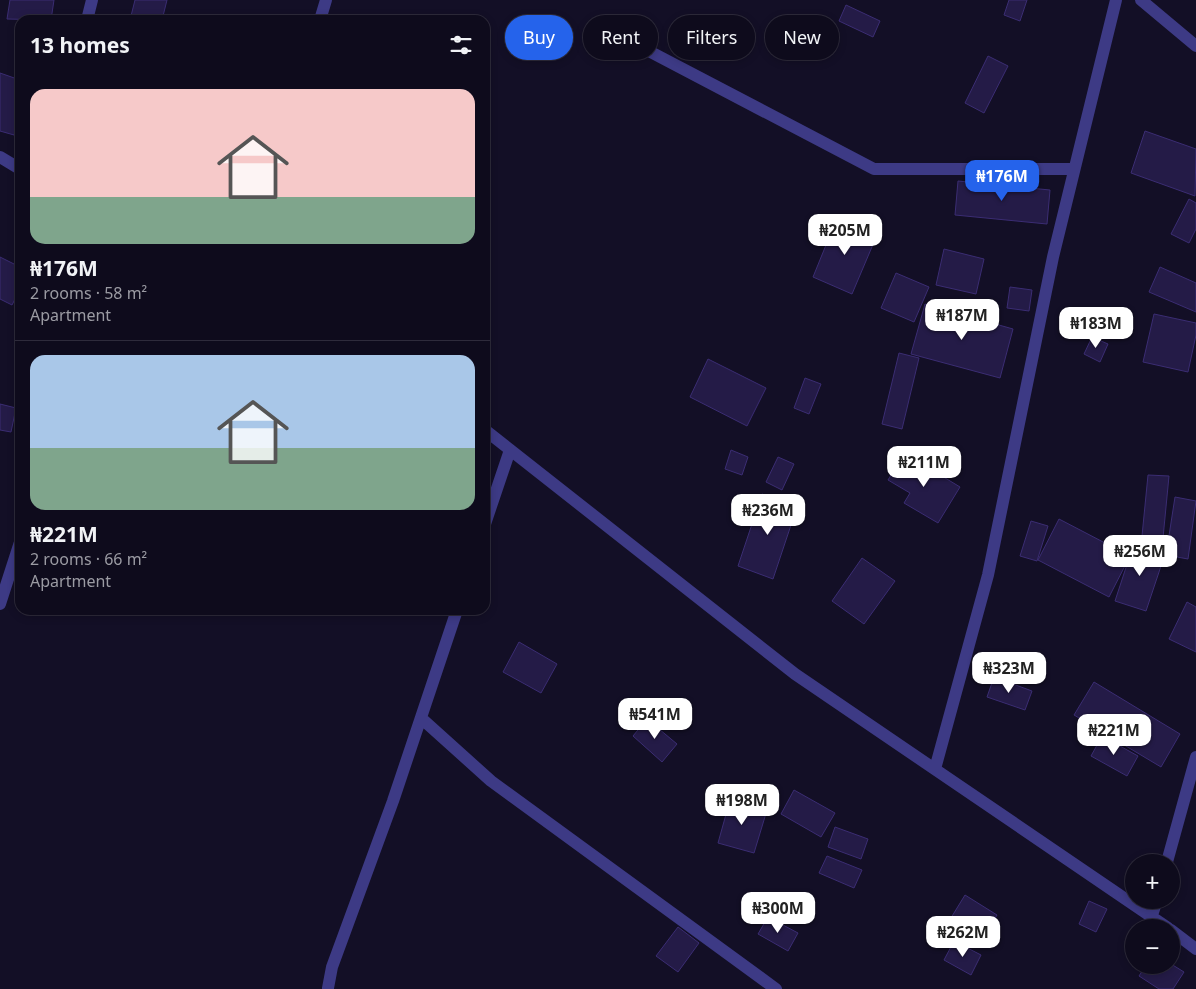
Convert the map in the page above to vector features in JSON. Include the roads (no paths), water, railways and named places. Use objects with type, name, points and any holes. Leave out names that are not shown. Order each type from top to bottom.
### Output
[{"type":"street","points":[[88,15],[92,0]]},
{"type":"street","points":[[322,15],[326,0]]},
{"type":"street","points":[[935,768],[988,575],[1047,285],[1116,0]]},
{"type":"street","points":[[1141,0],[1196,46]]},
{"type":"street","points":[[658,56],[874,169],[1074,169]]},
{"type":"street","points":[[0,157],[15,166]]},
{"type":"street","points":[[490,434],[795,674],[1156,919]]},
{"type":"street","points":[[490,509],[510,450]]},
{"type":"street","points":[[0,604],[15,558]]},
{"type":"street","points":[[330,989],[332,967],[421,718],[455,615]]},
{"type":"street","points":[[421,718],[491,781],[776,989]]},
{"type":"street","points":[[1169,854],[1196,757]]},
{"type":"street","points":[[1152,916],[1154,909]]},
{"type":"street","points":[[1180,937],[1196,949]]}]
